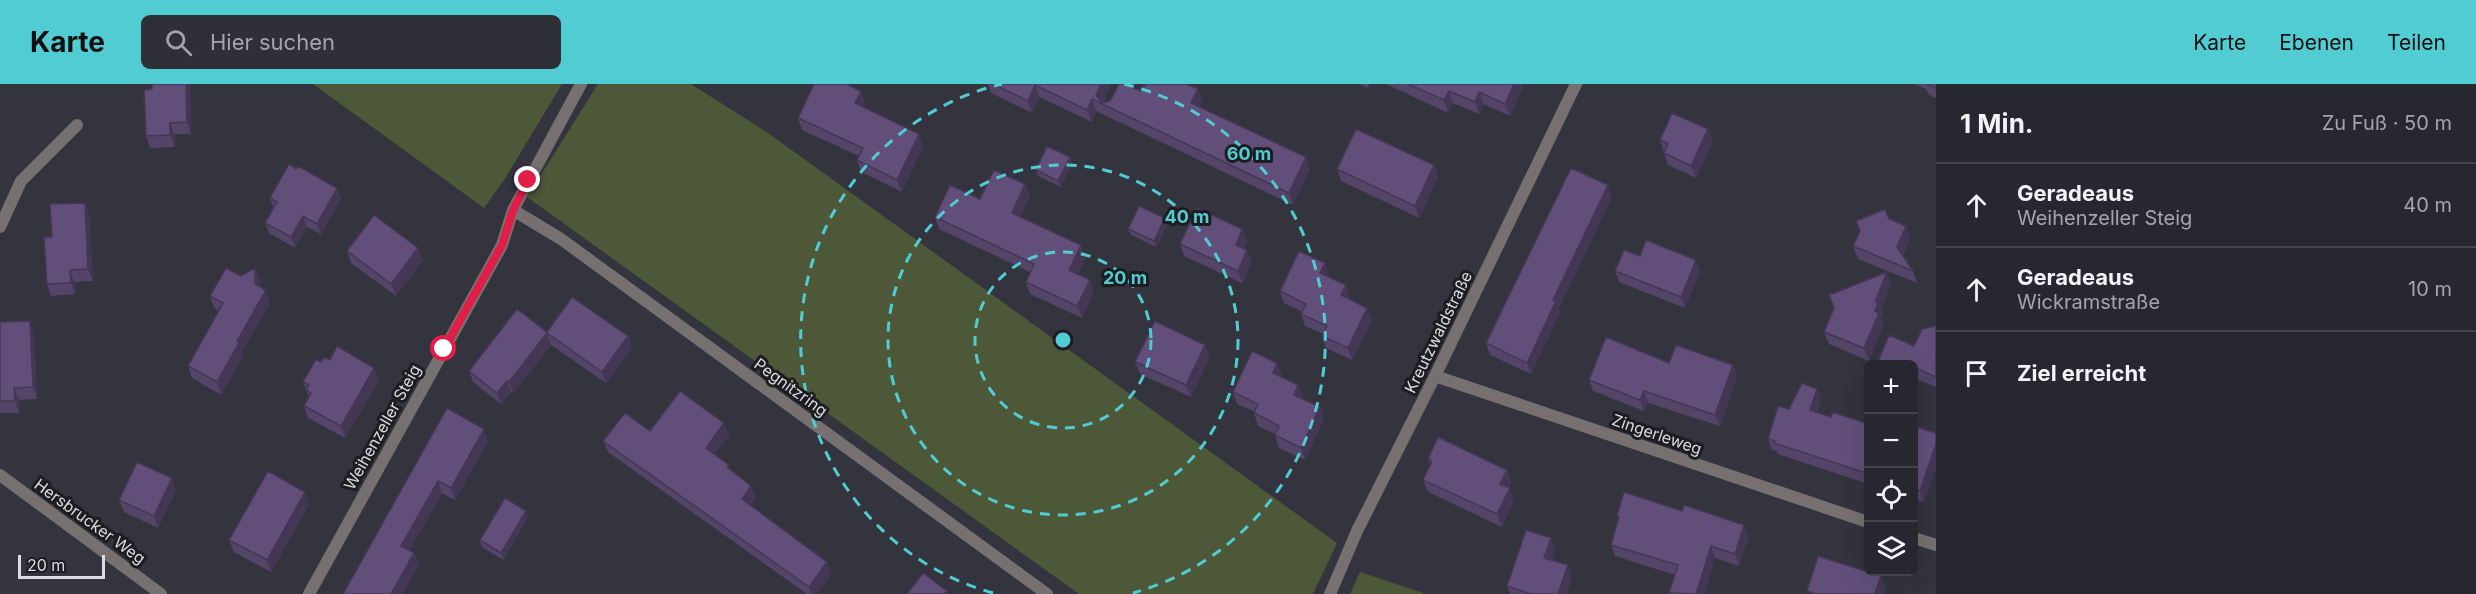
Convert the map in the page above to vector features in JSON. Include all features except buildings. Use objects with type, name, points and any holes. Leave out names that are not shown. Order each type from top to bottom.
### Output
[{"type":"street","name":"Weihenzeller Steig","points":[[309,594],[502,245],[513,210],[581,84]]},
{"type":"street","name":"Kreutzwaldstraße","points":[[1330,594],[1358,531],[1576,84]]},
{"type":"street","points":[[0,227],[21,181],[77,125]]},
{"type":"street","name":"Pegnitzring","points":[[513,210],[561,239],[1047,594]]},
{"type":"street","name":"Zingerleweg","points":[[1435,376],[1864,520]]},
{"type":"street","name":"Hersbrucker Weg","points":[[0,475],[160,594]]},
{"type":"street","points":[[1918,539],[1936,545]]},
{"type":"green space","points":[[313,84],[562,84],[504,180],[484,208]]},
{"type":"green space","points":[[598,84],[691,84],[768,133],[1337,543],[1313,594],[1079,594],[527,197]]},
{"type":"green space","points":[[1360,572],[1426,594],[1350,594]]},
{"type":"route","points":[[444,349],[502,245],[513,210],[528,180]]}]
